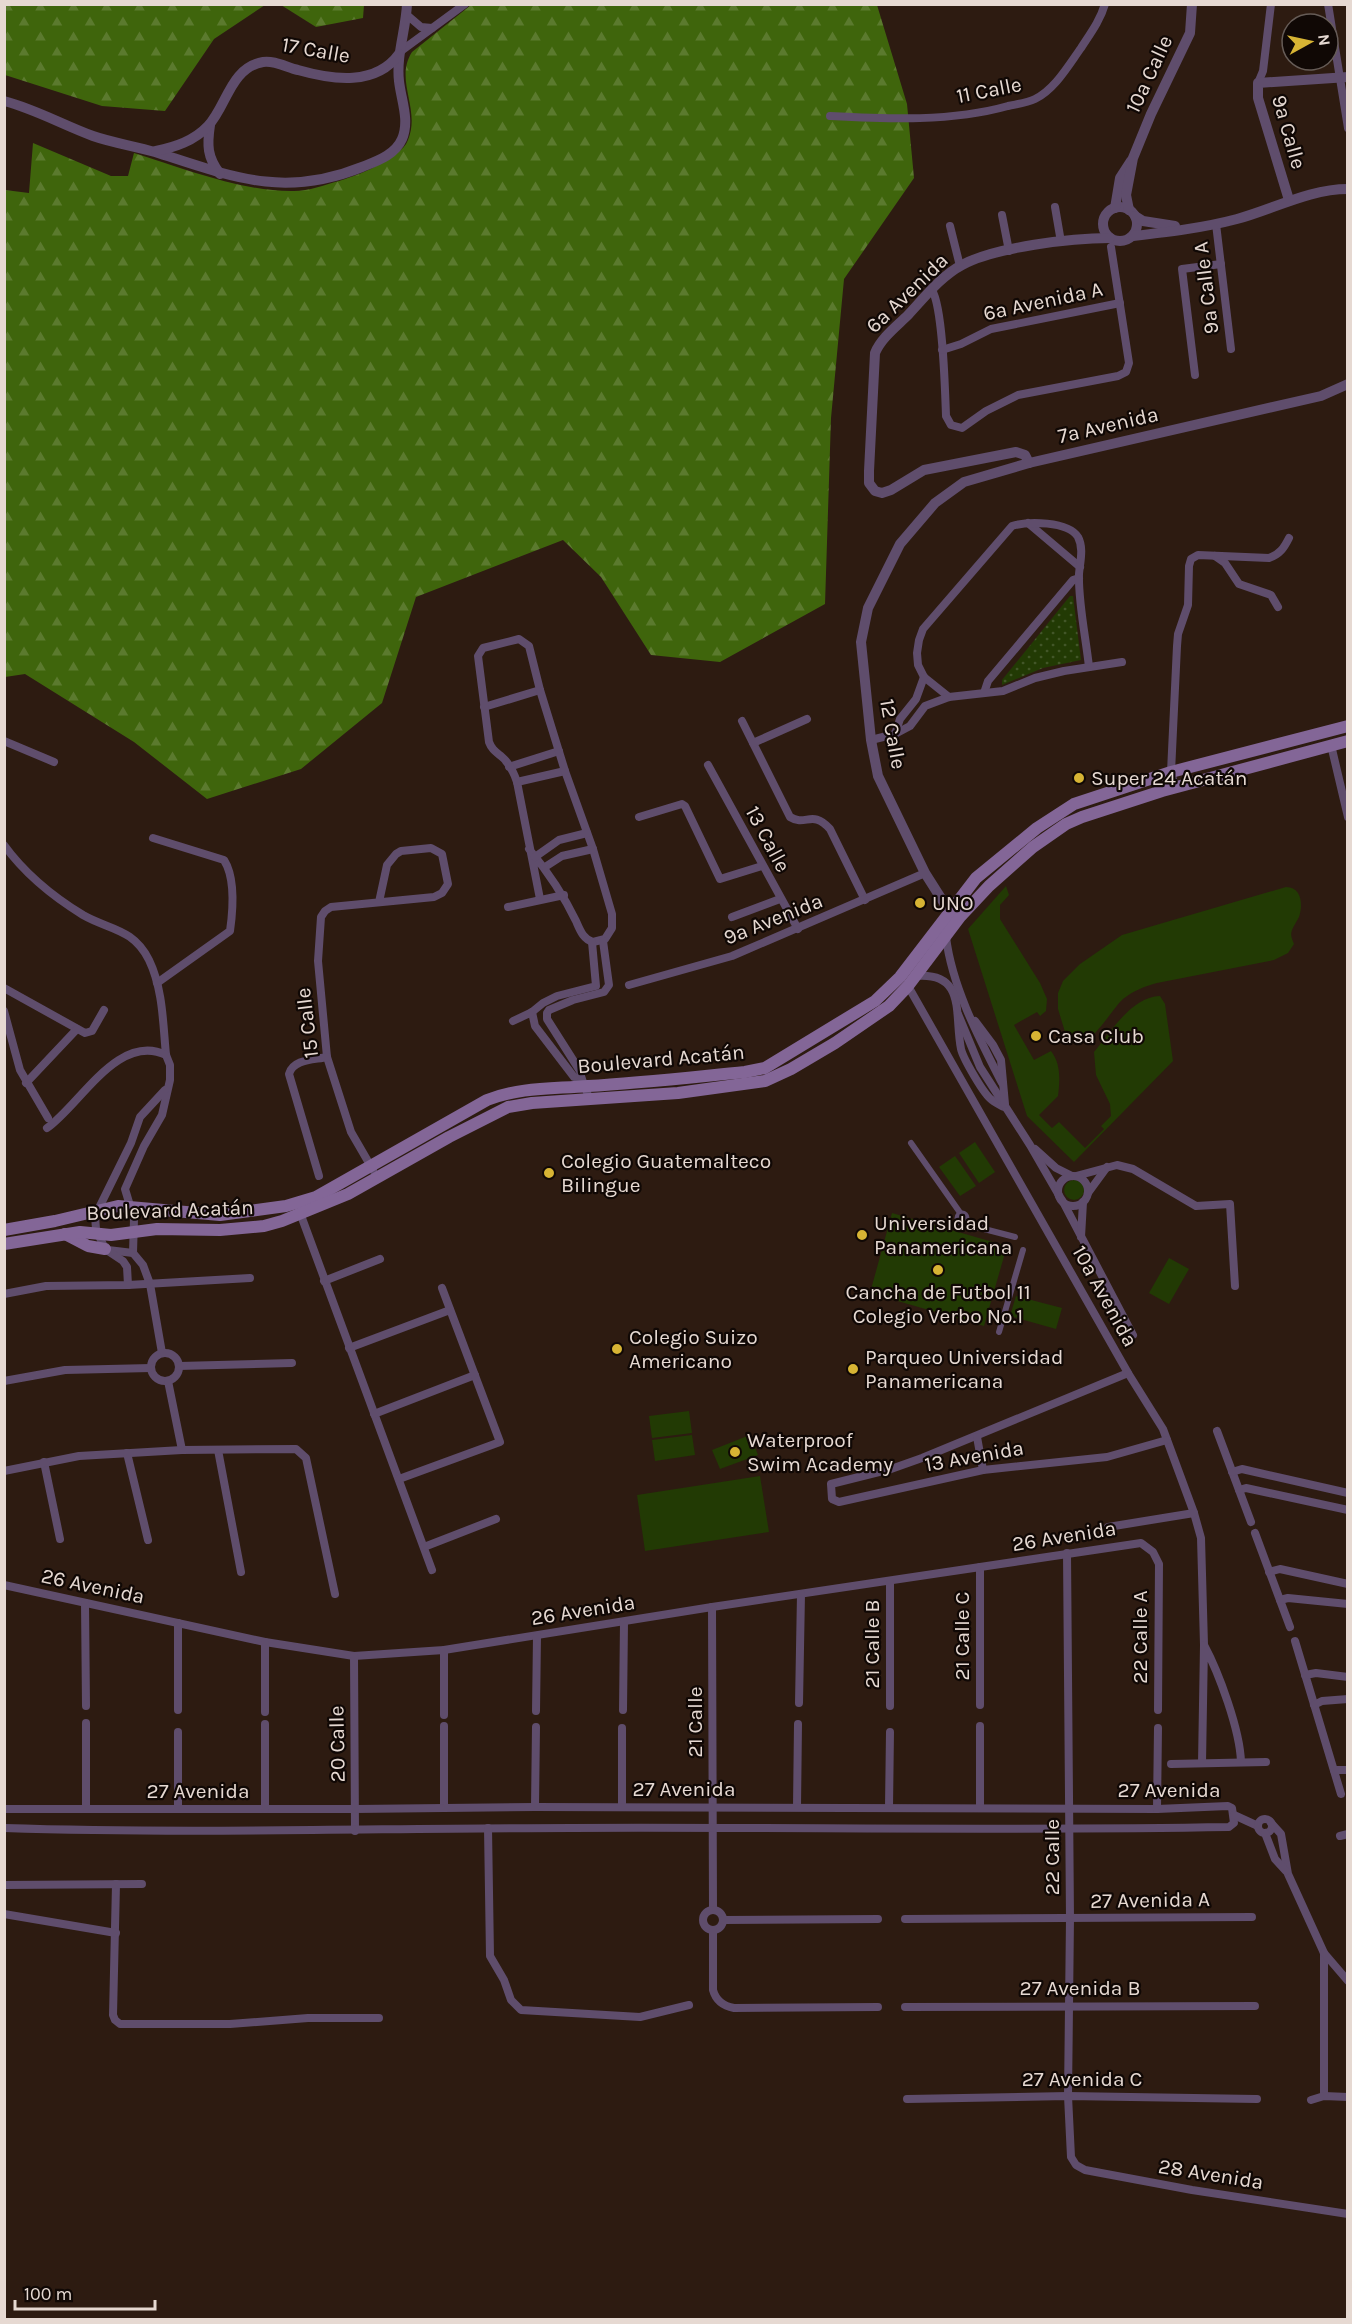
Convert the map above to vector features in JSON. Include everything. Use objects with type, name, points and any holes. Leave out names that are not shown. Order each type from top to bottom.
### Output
[{"type":"main road","name":"Boulevard Acatán","points":[[4,1244],[80,1232],[111,1235],[157,1229],[220,1230],[264,1226],[375,1173],[495,1097],[525,1089],[586,1088],[678,1093],[765,1081],[791,1069],[868,1022],[889,1006],[908,986],[946,937],[956,913],[976,878],[1059,813],[1074,804],[1112,790],[1171,772],[1347,726]]},
{"type":"main road","name":"Boulevard Acatán","points":[[586,1088],[765,1068],[875,1001],[900,977],[956,913],[1011,865],[1066,824],[1175,788],[1347,741]]},
{"type":"main road","name":"Boulevard Acatán","points":[[4,1230],[118,1206],[220,1215],[279,1208],[299,1209]]},
{"type":"main road","points":[[65,1234],[88,1246],[105,1249]]},
{"type":"street","name":"11 Calle","points":[[830,116],[899,119],[955,115],[995,110],[1035,99],[1065,71],[1095,28],[1102,16],[1105,4]]},
{"type":"street","name":"10a Calle","points":[[1114,208],[1120,178],[1133,158],[1151,114],[1190,33],[1192,4]]},
{"type":"street","name":"9a Calle","points":[[1271,4],[1263,71],[1258,83],[1258,98],[1289,200]]},
{"type":"street","points":[[1328,4],[1344,77],[1347,128]]},
{"type":"street","points":[[402,51],[463,5]]},
{"type":"street","points":[[407,10],[421,27],[432,28]]},
{"type":"street","points":[[4,101],[95,137],[220,174],[268,183],[304,182],[327,178],[380,160],[394,150],[402,140],[405,110],[398,80],[407,10]]},
{"type":"street","name":"17 Calle","points":[[220,174],[208,154],[210,125],[232,84],[244,72],[261,62],[272,62],[300,71],[336,78],[368,75],[388,67],[402,51]]},
{"type":"street","points":[[378,71],[391,74],[398,80]]},
{"type":"street","points":[[1258,83],[1344,77]]},
{"type":"street","name":"17 Calle","points":[[152,152],[179,146],[210,125]]},
{"type":"street","name":"10a Calle","points":[[1132,213],[1126,195],[1133,158]]},
{"type":"street","points":[[1110,243],[1133,236],[1216,224],[1261,212],[1289,200],[1347,189]]},
{"type":"street","points":[[1055,207],[1060,242]]},
{"type":"street","points":[[932,290],[936,303],[942,350],[946,416],[951,425],[962,428],[986,411],[1018,395],[1118,376],[1126,372],[1129,363],[1120,303],[1110,243],[1103,224],[1106,214],[1114,208],[1132,213],[1143,222],[1193,229]]},
{"type":"street","points":[[1132,213],[1137,226],[1133,236]]},
{"type":"street","points":[[1002,215],[1009,251]]},
{"type":"street","name":"6a Avenida","points":[[1074,240],[1096,231],[1103,224]]},
{"type":"street","name":"9a Calle A","points":[[1216,224],[1231,349]]},
{"type":"street","points":[[950,226],[960,266]]},
{"type":"street","name":"6a Avenida","points":[[1029,463],[1025,454],[1016,452],[924,471],[891,490],[882,493],[873,490],[869,483],[869,471],[875,353],[883,341],[932,290],[960,266],[1009,251],[1060,242],[1074,240],[1110,243]]},
{"type":"street","points":[[1195,375],[1182,269],[1221,264]]},
{"type":"street","name":"6a Avenida A","points":[[942,350],[952,348],[991,329],[1120,303]]},
{"type":"street","name":"7a Avenida","points":[[900,544],[930,508],[957,485],[1029,463],[1321,396],[1347,384]]},
{"type":"street","points":[[1028,523],[1080,567]]},
{"type":"street","points":[[949,697],[924,677],[918,664],[917,653],[923,629],[1012,526],[1028,523],[1063,526],[1072,531],[1081,543],[1079,578],[1089,667]]},
{"type":"street","points":[[1175,788],[1171,772],[1177,646],[1178,634],[1188,605],[1191,560],[1198,555],[1269,558],[1284,548],[1289,538]]},
{"type":"street","name":"12 Calle","points":[[900,544],[873,597],[862,629],[861,642],[871,740],[878,776],[926,873],[942,900],[956,913]]},
{"type":"street","points":[[1214,555],[1225,563],[1239,584],[1270,595],[1278,607]]},
{"type":"street","points":[[984,693],[988,681],[1073,580],[1079,578]]},
{"type":"street","points":[[529,849],[545,867],[564,895],[583,936],[592,942],[603,941],[611,932],[613,919],[593,849],[565,771],[540,690],[529,646],[525,641],[519,639],[483,648],[478,656],[490,746],[509,767],[518,782],[529,849],[540,899]]},
{"type":"street","points":[[871,740],[895,734],[910,726],[925,706],[949,697],[1003,691],[1035,678],[1064,670],[1122,662]]},
{"type":"street","points":[[895,734],[900,719],[916,699],[924,677]]},
{"type":"street","points":[[484,707],[540,690]]},
{"type":"street","points":[[916,699],[925,706]]},
{"type":"street","points":[[753,743],[807,719]]},
{"type":"street","points":[[742,721],[790,817],[794,820],[823,821],[830,829],[865,900]]},
{"type":"street","points":[[4,741],[54,762]]},
{"type":"street","points":[[1331,745],[1347,817]]},
{"type":"street","points":[[509,767],[559,751]]},
{"type":"street","name":"13 Calle","points":[[708,765],[798,929]]},
{"type":"street","points":[[518,782],[565,771]]},
{"type":"street","points":[[639,817],[682,804],[720,879],[762,866]]},
{"type":"street","points":[[535,857],[559,840],[587,833]]},
{"type":"street","points":[[153,837],[224,860],[229,868],[232,898],[230,931],[157,983]]},
{"type":"street","points":[[4,845],[24,869],[59,899],[85,916],[117,928],[132,939],[148,959],[157,983],[166,1055],[170,1065],[170,1080],[166,1089],[162,1115],[144,1146],[125,1189],[134,1219],[133,1253],[142,1265],[150,1284],[162,1353]]},
{"type":"street","name":"15 Calle","points":[[375,1173],[351,1132],[327,1057],[318,961],[321,917],[331,907],[434,897],[442,893],[448,884],[442,854],[431,848],[401,851],[396,854],[387,865],[379,902]]},
{"type":"street","points":[[545,867],[562,856],[593,849]]},
{"type":"street","name":"9a Avenida","points":[[628,985],[732,956],[926,873]]},
{"type":"street","points":[[508,907],[564,895]]},
{"type":"street","points":[[732,917],[780,899]]},
{"type":"street","points":[[946,937],[948,954],[974,1056],[1061,1198],[1133,1335]]},
{"type":"street","points":[[513,1021],[552,1005],[604,992],[609,985],[603,941]]},
{"type":"street","points":[[586,1088],[580,1071],[547,1019],[552,1005],[570,992],[596,986],[592,942]]},
{"type":"street","points":[[916,976],[938,976],[948,983],[1002,1083],[1006,1108]]},
{"type":"street","name":"10a Avenida","points":[[908,986],[1128,1373],[1163,1429],[1201,1538],[1204,1645],[1203,1764]]},
{"type":"street","points":[[6,992],[76,1029],[89,1033],[104,1010]]},
{"type":"street","points":[[4,1011],[26,1083],[48,1123],[59,1119],[93,1081],[127,1055],[158,1051],[166,1055]]},
{"type":"street","points":[[532,1012],[535,1026],[574,1077],[586,1088]]},
{"type":"street","points":[[26,1083],[76,1029]]},
{"type":"street","points":[[319,1176],[289,1078],[291,1068],[296,1064],[327,1057]]},
{"type":"street","points":[[128,1285],[127,1267],[105,1249],[95,1220],[131,1143],[140,1117],[166,1089]]},
{"type":"street","points":[[911,1143],[961,1214],[967,1218],[961,1223],[1015,1237]]},
{"type":"street","points":[[1030,1145],[1056,1168],[1087,1185],[1082,1240]]},
{"type":"street","points":[[1061,1198],[1061,1184],[1074,1176],[1117,1165],[1133,1169],[1196,1206],[1230,1204],[1235,1286]]},
{"type":"street","points":[[1061,1198],[1074,1206],[1085,1198],[1107,1167]]},
{"type":"street","points":[[299,1209],[432,1570]]},
{"type":"street","points":[[105,1249],[133,1253]]},
{"type":"street","points":[[999,1332],[1023,1250]]},
{"type":"street","points":[[324,1281],[380,1259]]},
{"type":"street","points":[[4,1294],[46,1286],[128,1285],[250,1278]]},
{"type":"street","points":[[399,1479],[500,1442],[442,1288]]},
{"type":"street","points":[[349,1348],[450,1310]]},
{"type":"street","points":[[162,1353],[172,1354],[179,1366],[177,1374],[168,1381],[154,1377],[151,1368],[155,1356],[162,1353]]},
{"type":"street","points":[[179,1366],[292,1363]]},
{"type":"street","points":[[4,1381],[65,1370],[151,1368]]},
{"type":"street","name":"13 Avenida","points":[[1128,1373],[977,1437],[891,1470],[835,1482],[829,1488],[832,1499],[839,1502],[983,1470],[1107,1456],[1167,1440]]},
{"type":"street","points":[[374,1414],[475,1375]]},
{"type":"street","points":[[168,1381],[182,1450]]},
{"type":"street","points":[[1217,1431],[1251,1522]]},
{"type":"street","points":[[977,1437],[983,1470]]},
{"type":"street","points":[[4,1471],[79,1456],[182,1450],[292,1448],[304,1454],[335,1594]]},
{"type":"street","points":[[218,1450],[242,1572]]},
{"type":"street","points":[[127,1453],[148,1540]]},
{"type":"street","points":[[44,1462],[60,1539]]},
{"type":"street","points":[[1232,1472],[1242,1469],[1347,1493]]},
{"type":"street","points":[[1239,1490],[1246,1488],[1347,1510]]},
{"type":"street","points":[[1108,1527],[1194,1513]]},
{"type":"street","points":[[424,1547],[496,1519]]},
{"type":"street","points":[[1255,1533],[1290,1627]]},
{"type":"street","name":"26 Avenida","points":[[4,1585],[265,1642],[354,1656],[444,1650],[712,1607],[1141,1543],[1154,1552],[1159,1564]]},
{"type":"street","name":"22 Calle","points":[[1067,1553],[1070,1809],[1068,2096],[1069,2149],[1073,2161]]},
{"type":"street","name":"22 Calle A","points":[[1158,1710],[1159,1564]]},
{"type":"street","name":"21 Calle C","points":[[980,1567],[980,1706]]},
{"type":"street","points":[[1269,1572],[1280,1569],[1347,1584]]},
{"type":"street","name":"21 Calle B","points":[[890,1582],[890,1706]]},
{"type":"street","points":[[800,1703],[801,1594]]},
{"type":"street","points":[[1280,1600],[1288,1598],[1347,1604]]},
{"type":"street","points":[[86,1603],[86,1706]]},
{"type":"street","name":"21 Calle","points":[[712,1607],[713,1910],[704,1915],[703,1922],[706,1928],[713,1930]]},
{"type":"street","points":[[623,1710],[624,1622]]},
{"type":"street","points":[[178,1623],[178,1710]]},
{"type":"street","points":[[536,1711],[537,1636]]},
{"type":"street","points":[[1295,1641],[1341,1794]]},
{"type":"street","points":[[265,1642],[265,1712]]},
{"type":"street","name":"10a Avenida","points":[[1204,1645],[1216,1667],[1239,1743],[1241,1762]]},
{"type":"street","points":[[444,1650],[444,1715]]},
{"type":"street","name":"20 Calle","points":[[354,1656],[355,1831]]},
{"type":"street","points":[[1305,1675],[1316,1673],[1347,1677]]},
{"type":"street","points":[[1314,1705],[1322,1701],[1347,1699]]},
{"type":"street","points":[[86,1723],[86,1809]]},
{"type":"street","points":[[264,1809],[265,1724]]},
{"type":"street","points":[[797,1807],[798,1724]]},
{"type":"street","points":[[444,1726],[444,1808]]},
{"type":"street","points":[[980,1726],[980,1807]]},
{"type":"street","points":[[535,1807],[536,1727]]},
{"type":"street","points":[[621,1807],[622,1728]]},
{"type":"street","points":[[1157,1809],[1158,1728]]},
{"type":"street","points":[[178,1732],[178,1809]]},
{"type":"street","points":[[890,1732],[890,1807]]},
{"type":"street","points":[[1171,1764],[1266,1762]]},
{"type":"street","points":[[1334,1770],[1347,1770]]},
{"type":"street","name":"27 Avenida","points":[[4,1809],[535,1807],[1157,1809],[1228,1806],[1232,1808],[1234,1815],[1234,1823],[1229,1827],[1070,1830],[713,1827],[183,1832],[4,1828]]},
{"type":"street","points":[[1234,1815],[1258,1826],[1261,1832],[1265,1833],[1275,1859],[1288,1874]]},
{"type":"street","points":[[1258,1826],[1264,1819],[1281,1834],[1288,1874],[1324,1953],[1347,1981]]},
{"type":"street","points":[[1265,1833],[1271,1830],[1271,1823]]},
{"type":"street","points":[[488,1828],[490,1956],[504,1980],[511,2000],[518,2008],[640,2016],[689,2004]]},
{"type":"street","points":[[116,1884],[113,2015],[120,2024],[230,2024],[308,2018],[379,2018]]},
{"type":"street","points":[[4,1885],[142,1884]]},
{"type":"street","points":[[713,1910],[719,1911],[723,1920]]},
{"type":"street","points":[[4,1914],[116,1933]]},
{"type":"street","name":"27 Avenida A","points":[[905,1919],[1252,1917]]},
{"type":"street","points":[[723,1920],[878,1919]]},
{"type":"street","points":[[723,1920],[719,1928],[713,1930],[712,1990],[720,2003],[734,2008],[878,2007]]},
{"type":"street","points":[[1323,2097],[1324,1953]]},
{"type":"street","name":"27 Avenida B","points":[[905,2007],[1255,2006]]},
{"type":"street","name":"27 Avenida C","points":[[907,2099],[1068,2096],[1257,2099]]},
{"type":"street","points":[[1311,2100],[1323,2097],[1347,2097]]},
{"type":"street","name":"28 Avenida","points":[[1073,2161],[1085,2170],[1192,2190],[1347,2214]]},
{"type":"green space","points":[[5,4],[265,5],[214,39],[165,111],[102,106],[5,75]]},
{"type":"green space","points":[[281,5],[364,5],[363,18],[316,27]]},
{"type":"green space","points":[[471,5],[877,5],[907,104],[914,178],[844,279],[831,418],[825,604],[720,662],[651,655],[601,577],[563,540],[416,597],[382,703],[301,769],[207,799],[134,742],[25,674],[5,677],[5,190],[29,193],[33,143],[111,176],[128,176],[134,153],[213,178],[254,188],[274,190],[305,190],[360,174],[396,153],[408,140],[412,117],[406,73],[412,52]]},
{"type":"green space","points":[[1070,596],[1073,596],[1081,660],[1043,668],[1002,685],[1002,680]]},
{"type":"green space","points":[[1006,886],[1009,895],[1000,905],[1000,919],[1040,983],[1047,999],[1046,1011],[1040,1016],[1037,1012],[1014,1025],[1034,1060],[1051,1051],[1057,1061],[1058,1096],[1039,1115],[1052,1128],[1059,1122],[1085,1148],[1104,1129],[1101,1126],[1111,1116],[1110,1104],[1096,1075],[1094,1052],[1122,1017],[1140,1002],[1160,996],[1165,1004],[1173,1061],[1074,1162],[1027,1116],[968,929]]},
{"type":"green space","points":[[1286,887],[1298,893],[1301,902],[1299,917],[1291,932],[1294,944],[1288,953],[1274,960],[1144,987],[1123,999],[1088,1039],[1075,1044],[1069,1040],[1058,1009],[1058,993],[1063,981],[1080,964],[1122,935]]},
{"type":"green space","points":[[975,1142],[995,1172],[979,1183],[959,1153]]},
{"type":"green space","points":[[955,1156],[976,1186],[960,1196],[939,1167]]},
{"type":"green space","points":[[1074,1180],[1081,1183],[1084,1190],[1081,1197],[1074,1200],[1067,1197],[1064,1190],[1067,1183]]},
{"type":"green space","name":"Cancha de Futbol 11 Colegio Verbo No.1","points":[[892,1213],[1007,1246],[984,1326],[870,1293]]},
{"type":"green space","points":[[1169,1258],[1189,1269],[1169,1304],[1149,1293]]},
{"type":"green space","points":[[1016,1296],[1062,1308],[1056,1329],[1010,1316]]},
{"type":"green space","points":[[689,1411],[692,1433],[652,1438],[649,1416]]},
{"type":"green space","points":[[692,1435],[695,1455],[655,1461],[652,1440]]},
{"type":"green space","name":"Waterproof Swim Academy","points":[[750,1435],[758,1455],[720,1469],[712,1450]]},
{"type":"green space","points":[[760,1476],[769,1532],[645,1551],[637,1495]]},
{"type":"place","name":"Super 24 Acatán","points":[[1079,778]]},
{"type":"place","name":"UNO","points":[[920,903]]},
{"type":"place","name":"Casa Club","points":[[1036,1036]]},
{"type":"place","name":"Colegio Guatemalteco Bilingue","points":[[549,1173]]},
{"type":"place","name":"Universidad Panamericana","points":[[862,1235]]},
{"type":"place","name":"Cancha de Futbol 11 Colegio Verbo No.1","points":[[938,1270]]},
{"type":"place","name":"Colegio Suizo Americano","points":[[617,1349]]},
{"type":"place","name":"Parqueo Universidad Panamericana","points":[[853,1369]]},
{"type":"place","name":"Waterproof Swim Academy","points":[[735,1452]]}]
